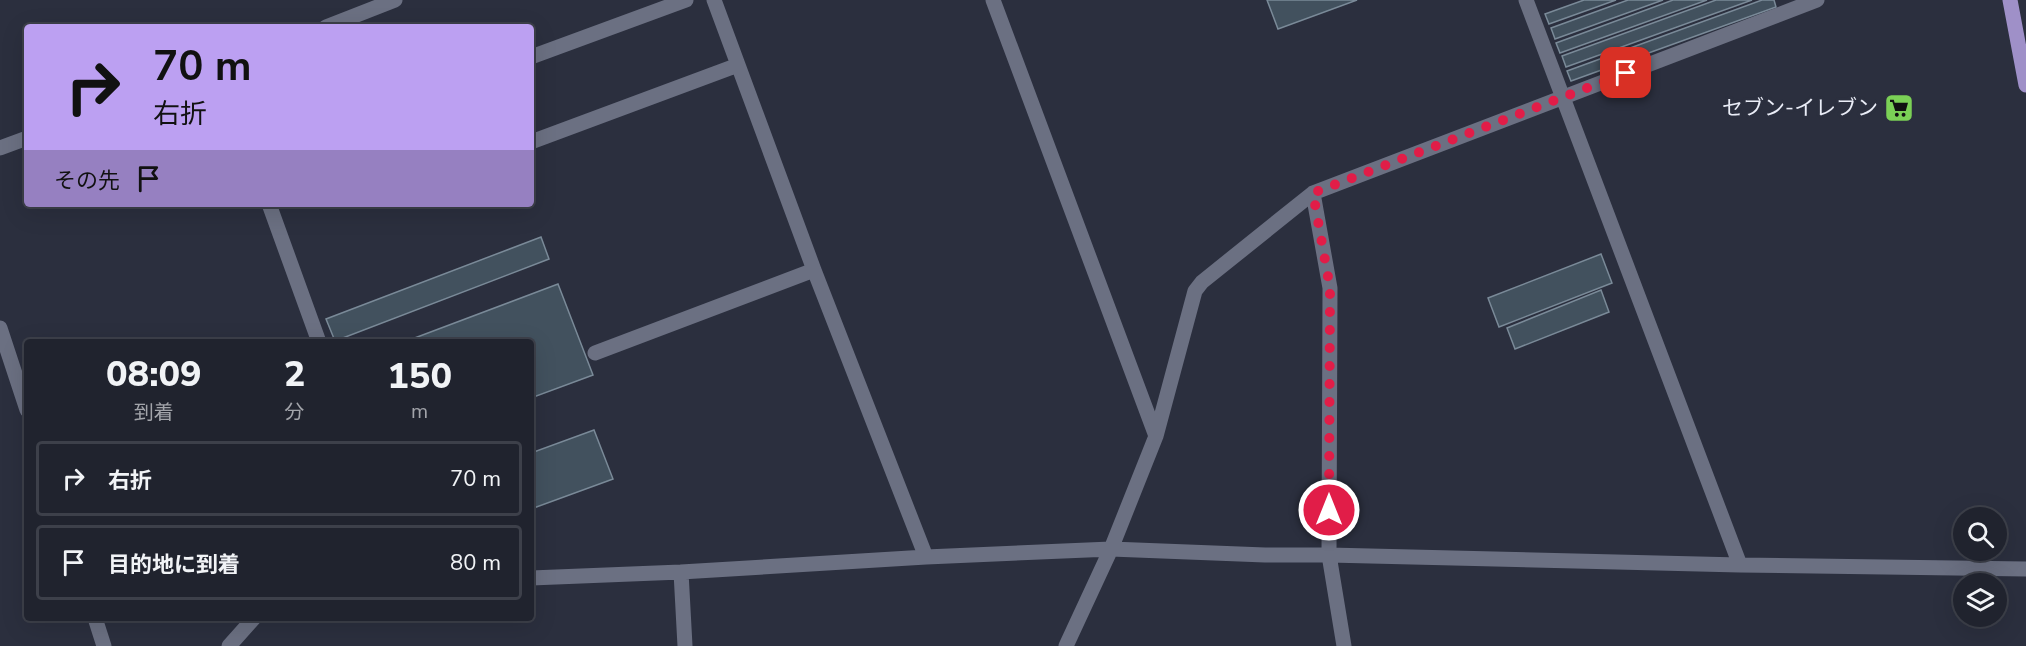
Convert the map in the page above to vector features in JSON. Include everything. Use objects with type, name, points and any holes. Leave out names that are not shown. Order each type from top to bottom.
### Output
[{"type":"main road","points":[[2010,0],[2026,85]]},
{"type":"street","points":[[334,24],[395,0]]},
{"type":"street","points":[[534,56],[687,0]]},
{"type":"street","points":[[714,0],[814,270],[926,557]]},
{"type":"street","points":[[993,0],[1156,436]]},
{"type":"street","points":[[1526,0],[1740,565]]},
{"type":"street","points":[[1066,646],[1111,549],[1156,436],[1195,291],[1202,282],[1313,193],[1817,0]]},
{"type":"street","points":[[534,141],[738,65]]},
{"type":"street","points":[[0,148],[24,139]]},
{"type":"street","points":[[1313,193],[1330,288],[1329,555],[1344,646]]},
{"type":"street","points":[[270,207],[318,339]]},
{"type":"street","points":[[595,353],[814,270]]},
{"type":"street","points":[[0,328],[24,401]]},
{"type":"street","points":[[534,578],[1111,549],[1264,555],[1740,565],[2026,568]]},
{"type":"street","points":[[681,572],[685,646]]},
{"type":"street","points":[[96,621],[104,646]]},
{"type":"street","points":[[229,646],[251,621]]},
{"type":"building","points":[[1267,0],[1357,0],[1278,29]]},
{"type":"building","points":[[1584,0],[1616,0],[1549,24],[1545,14]]},
{"type":"building","points":[[1628,0],[1663,0],[1555,39],[1551,28]]},
{"type":"building","points":[[1673,0],[1707,0],[1560,53],[1556,43]]},
{"type":"building","points":[[1716,0],[1752,0],[1566,67],[1562,56]]},
{"type":"building","points":[[1762,0],[1774,0],[1776,7],[1571,81],[1567,71]]},
{"type":"building","points":[[541,237],[549,259],[340,339],[334,339],[326,319]]},
{"type":"building","points":[[1601,254],[1612,283],[1499,327],[1488,298]]},
{"type":"building","points":[[558,284],[593,375],[534,397],[534,339],[412,339]]},
{"type":"building","points":[[1601,290],[1609,312],[1515,349],[1507,328]]},
{"type":"building","points":[[594,430],[613,479],[534,508],[534,452]]},
{"type":"place","name":"セブン-イレブン","points":[[1899,108]]},
{"type":"route","points":[[1329,510],[1330,288],[1313,193],[1626,73]]}]
